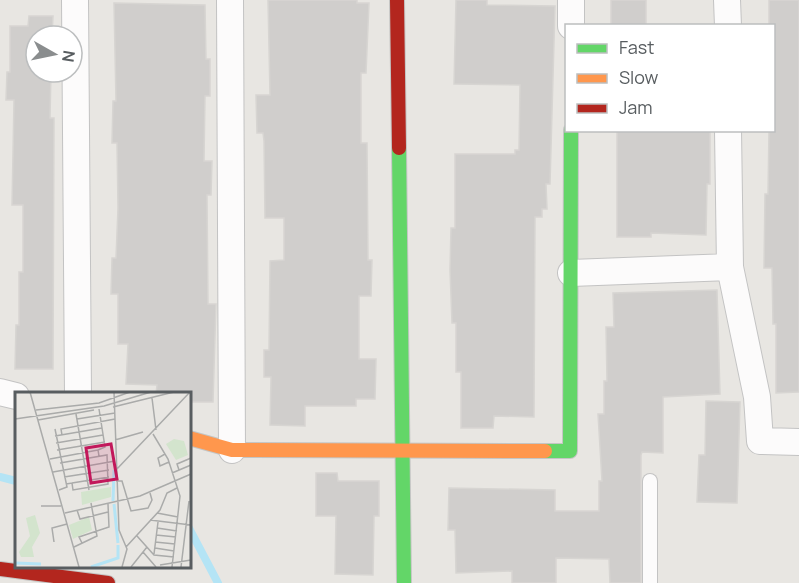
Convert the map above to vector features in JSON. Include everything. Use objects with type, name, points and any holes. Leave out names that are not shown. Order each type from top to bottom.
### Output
[{"type":"street","points":[[75,0],[78,392]]},
{"type":"street","points":[[230,0],[232,450]]},
{"type":"street","points":[[397,0],[404,583]]},
{"type":"street","points":[[571,0],[571,24]]},
{"type":"street","points":[[727,0],[728,24]]},
{"type":"street","points":[[190,438],[232,450],[570,451],[571,132]]},
{"type":"street","points":[[729,132],[730,267],[757,397],[760,441],[799,442]]},
{"type":"street","points":[[571,273],[730,267]]},
{"type":"street","points":[[0,392],[15,396]]},
{"type":"street","points":[[0,569],[108,583]]},
{"type":"lane","points":[[650,481],[650,583]]},
{"type":"building","points":[[268,0],[357,0],[357,3],[369,3],[366,73],[361,73],[361,143],[367,143],[368,260],[372,260],[371,296],[359,296],[359,359],[376,359],[375,399],[356,399],[356,406],[305,406],[305,426],[270,425],[271,377],[264,377],[264,350],[269,350],[270,261],[284,260],[284,218],[265,218],[264,141],[263,133],[257,133],[256,95],[270,95]]},
{"type":"building","points":[[456,0],[487,0],[487,5],[555,6],[550,184],[546,184],[547,209],[542,209],[542,217],[535,217],[534,417],[494,416],[493,428],[461,428],[461,372],[456,372],[456,323],[452,323],[450,270],[451,228],[455,228],[455,154],[515,154],[515,150],[519,150],[520,85],[454,84]]},
{"type":"building","points":[[611,0],[646,0],[646,24],[611,24]]},
{"type":"building","points":[[769,0],[799,0],[799,392],[776,393],[776,324],[773,324],[772,268],[764,268],[769,132],[775,132],[775,24],[769,24]]},
{"type":"building","points":[[114,3],[205,5],[206,59],[210,59],[210,96],[205,96],[204,161],[212,161],[211,195],[207,195],[208,304],[216,304],[213,402],[190,402],[190,392],[156,392],[157,385],[126,384],[128,344],[118,344],[118,294],[111,294],[112,258],[116,258],[118,208],[117,143],[112,143],[113,101],[116,101]]},
{"type":"building","points":[[29,16],[53,16],[53,24],[28,24]]},
{"type":"building","points":[[10,26],[24,26],[24,84],[51,84],[50,118],[54,118],[53,369],[15,369],[16,325],[19,325],[19,272],[23,272],[23,205],[12,205],[14,100],[6,100],[7,72],[10,72]]},
{"type":"building","points":[[617,132],[710,132],[710,184],[707,184],[706,235],[651,233],[651,237],[617,237]]},
{"type":"building","points":[[717,290],[720,394],[663,397],[663,453],[642,452],[641,455],[641,583],[610,583],[609,559],[556,558],[556,583],[512,583],[512,571],[456,573],[455,530],[448,530],[449,488],[555,490],[555,511],[599,511],[599,481],[602,481],[598,414],[604,414],[604,381],[607,381],[606,327],[614,327],[613,293]]},
{"type":"building","points":[[706,401],[740,402],[737,503],[697,502],[699,455],[705,455]]},
{"type":"building","points":[[316,473],[337,473],[338,481],[379,481],[379,516],[374,516],[373,575],[335,574],[336,516],[316,516]]},
{"type":"waterway","points":[[0,477],[15,481]]},
{"type":"waterway","points":[[190,530],[218,583]]},
{"type":"traffic: fast","points":[[545,451],[570,451],[571,132]]},
{"type":"traffic: fast","points":[[399,148],[404,583]]},
{"type":"traffic: slow","points":[[190,438],[232,450],[545,451]]},
{"type":"traffic: jam","points":[[397,0],[399,148]]},
{"type":"traffic: jam","points":[[0,569],[108,583]]}]
